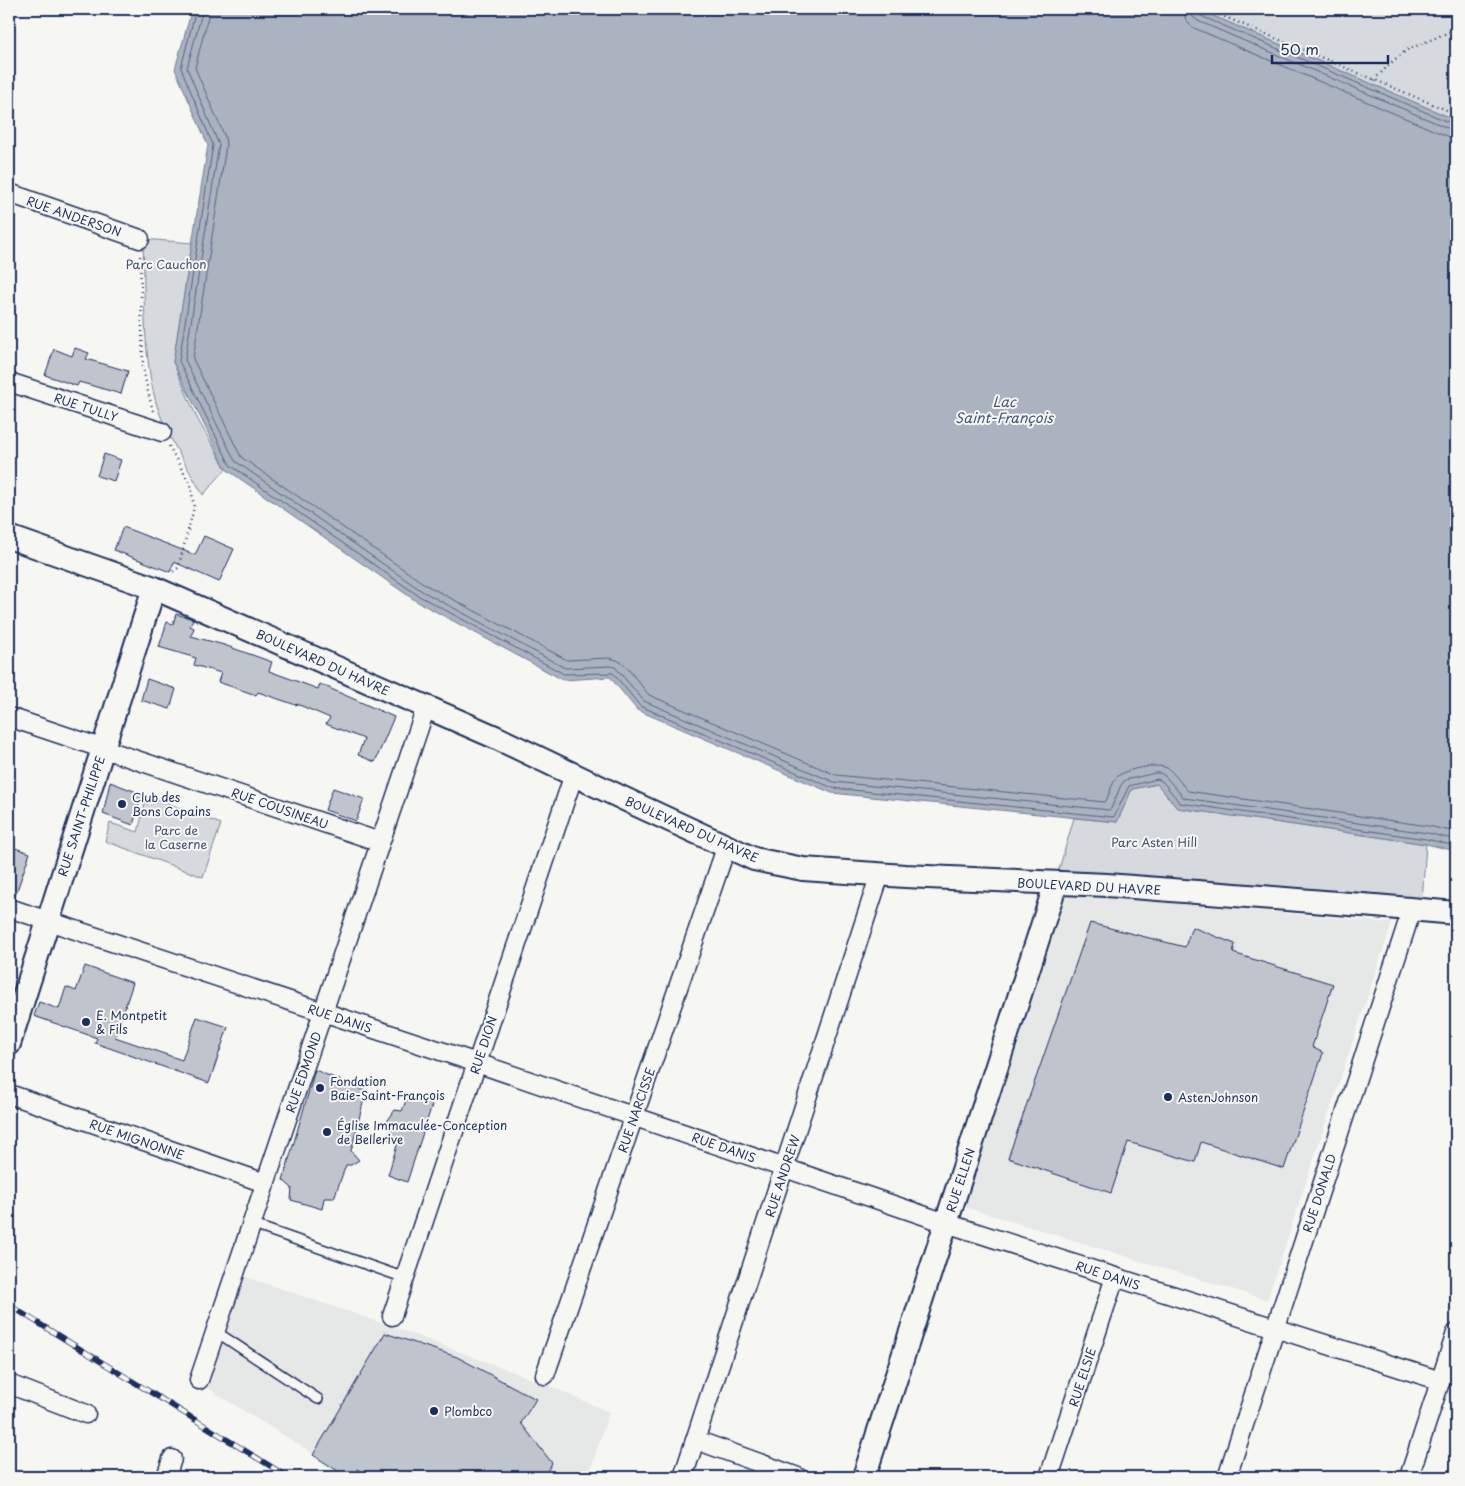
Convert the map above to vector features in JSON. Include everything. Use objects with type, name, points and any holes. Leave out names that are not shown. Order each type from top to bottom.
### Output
[{"type":"street","name":"RUE ANDERSON","points":[[9,193],[140,239]]},
{"type":"street","name":"RUE TULLY","points":[[9,382],[162,432]]},
{"type":"street","name":"BOULEVARD DU HAVRE","points":[[9,537],[154,588],[426,707],[754,859],[803,869],[1106,886],[1456,914]]},
{"type":"street","name":"RUE SAINT-PHILIPPE","points":[[9,1044],[154,588]]},
{"type":"street","name":"RUE EDMOND","points":[[199,1380],[426,707]]},
{"type":"street","name":"RUE COUSINEAU","points":[[9,717],[380,842]]},
{"type":"street","name":"RUE DION","points":[[392,1316],[574,774]]},
{"type":"street","name":"RUE NARCISSE","points":[[545,1374],[727,845]]},
{"type":"street","name":"RUE ANDREW","points":[[683,1477],[880,874]]},
{"type":"street","name":"RUE ELLEN","points":[[864,1477],[1056,883]]},
{"type":"street","name":"RUE DANIS","points":[[9,908],[477,1063],[946,1223],[1440,1381]]},
{"type":"street","name":"RUE DONALD","points":[[1227,1477],[1412,909]]},
{"type":"street","name":"RUE MIGNONNE","points":[[9,1094],[265,1183]]},
{"type":"street","name":"RUE ELSIE","points":[[1049,1477],[1115,1277]]},
{"type":"street","points":[[1409,1477],[1456,1333]]},
{"type":"street","points":[[9,1384],[86,1414]]},
{"type":"street","points":[[696,1440],[798,1477]]},
{"type":"street","points":[[166,1477],[172,1459]]},
{"type":"lane","points":[[251,1224],[405,1278]]},
{"type":"lane","points":[[215,1330],[318,1399]]},
{"type":"path","points":[[1206,9],[1456,114]]},
{"type":"path","points":[[1374,80],[1407,50],[1456,29]]},
{"type":"shaded area","points":[[1067,894],[1392,923],[1267,1300],[965,1207]]},
{"type":"shaded area","points":[[241,1275],[399,1329],[545,1384],[609,1412],[588,1477],[351,1477],[207,1388]]},
{"type":"green space","points":[[1197,9],[1456,9],[1456,120]]},
{"type":"green space","name":"Parc Cauchon","points":[[143,239],[192,243],[173,362],[197,418],[226,469],[203,495],[164,424],[155,399],[146,340]]},
{"type":"green space","name":"Parc Asten Hill","points":[[1158,784],[1177,808],[1426,844],[1422,901],[1057,876],[1074,818],[1117,822],[1132,789]]},
{"type":"green space","name":"Parc de la Caserne","points":[[147,795],[221,824],[203,877],[105,841],[110,823],[138,832]]},
{"type":"water","name":"Lac Saint-François","points":[[192,9],[1197,9],[1456,120],[1456,851],[1426,844],[1177,808],[1157,784],[1132,789],[1117,822],[832,793],[637,710],[610,677],[563,680],[416,601],[226,469],[173,362],[208,145],[175,69]]},
{"type":"building","points":[[75,348],[89,353],[86,359],[128,371],[121,394],[79,382],[77,386],[45,375],[54,349],[72,356]]},
{"type":"building","points":[[104,454],[121,460],[114,481],[97,476]]},
{"type":"building","points":[[123,527],[195,555],[204,536],[234,549],[219,582],[174,562],[170,572],[114,550]]},
{"type":"building","points":[[176,614],[193,619],[190,626],[194,628],[191,636],[224,645],[272,662],[269,671],[318,689],[320,684],[394,717],[375,762],[358,755],[364,739],[326,724],[330,718],[297,704],[258,692],[256,695],[218,682],[221,673],[194,665],[196,658],[159,647],[167,622],[173,624]]},
{"type":"building","points":[[147,679],[176,689],[170,709],[141,700]]},
{"type":"building","name":"Club des Bons Copains","points":[[110,782],[142,794],[133,825],[103,814]]},
{"type":"building","points":[[333,788],[364,799],[356,821],[325,810]]},
{"type":"building","points":[[9,846],[30,853],[14,899],[9,898]]},
{"type":"building","name":"AstenJohnson","points":[[1090,923],[1185,947],[1192,927],[1235,944],[1233,953],[1333,984],[1312,1047],[1323,1053],[1284,1169],[1201,1142],[1195,1162],[1128,1142],[1111,1193],[1008,1158]]},
{"type":"building","name":"E. Montpetit & Fils","points":[[85,966],[133,983],[115,1037],[182,1060],[197,1017],[228,1027],[209,1083],[95,1043],[97,1038],[34,1016],[39,1002],[59,1009],[66,987],[76,991]]},
{"type":"building","name":"Église Immaculée-Conception de Bellerive","points":[[315,1070],[366,1091],[351,1151],[359,1160],[351,1165],[346,1165],[334,1198],[324,1198],[322,1209],[291,1200],[292,1188],[283,1180]]},
{"type":"building","points":[[408,1095],[432,1105],[407,1182],[388,1175],[398,1142],[388,1139],[392,1126],[386,1123],[395,1110],[402,1111]]},
{"type":"building","name":"Plombco","points":[[385,1333],[457,1357],[536,1399],[521,1423],[552,1463],[544,1477],[371,1477],[357,1469],[355,1477],[347,1477],[313,1455]]},
{"type":"railway","points":[[9,1305],[288,1477]]},
{"type":"place","name":"Club des Bons Copains","points":[[122,804]]},
{"type":"place","name":"E. Montpetit & Fils","points":[[86,1022]]},
{"type":"place","name":"Fondation Baie-Saint-François","points":[[320,1088]]},
{"type":"place","name":"AstenJohnson","points":[[1168,1097]]},
{"type":"place","name":"Église Immaculée-Conception de Bellerive","points":[[327,1132]]},
{"type":"place","name":"Plombco","points":[[434,1411]]}]
